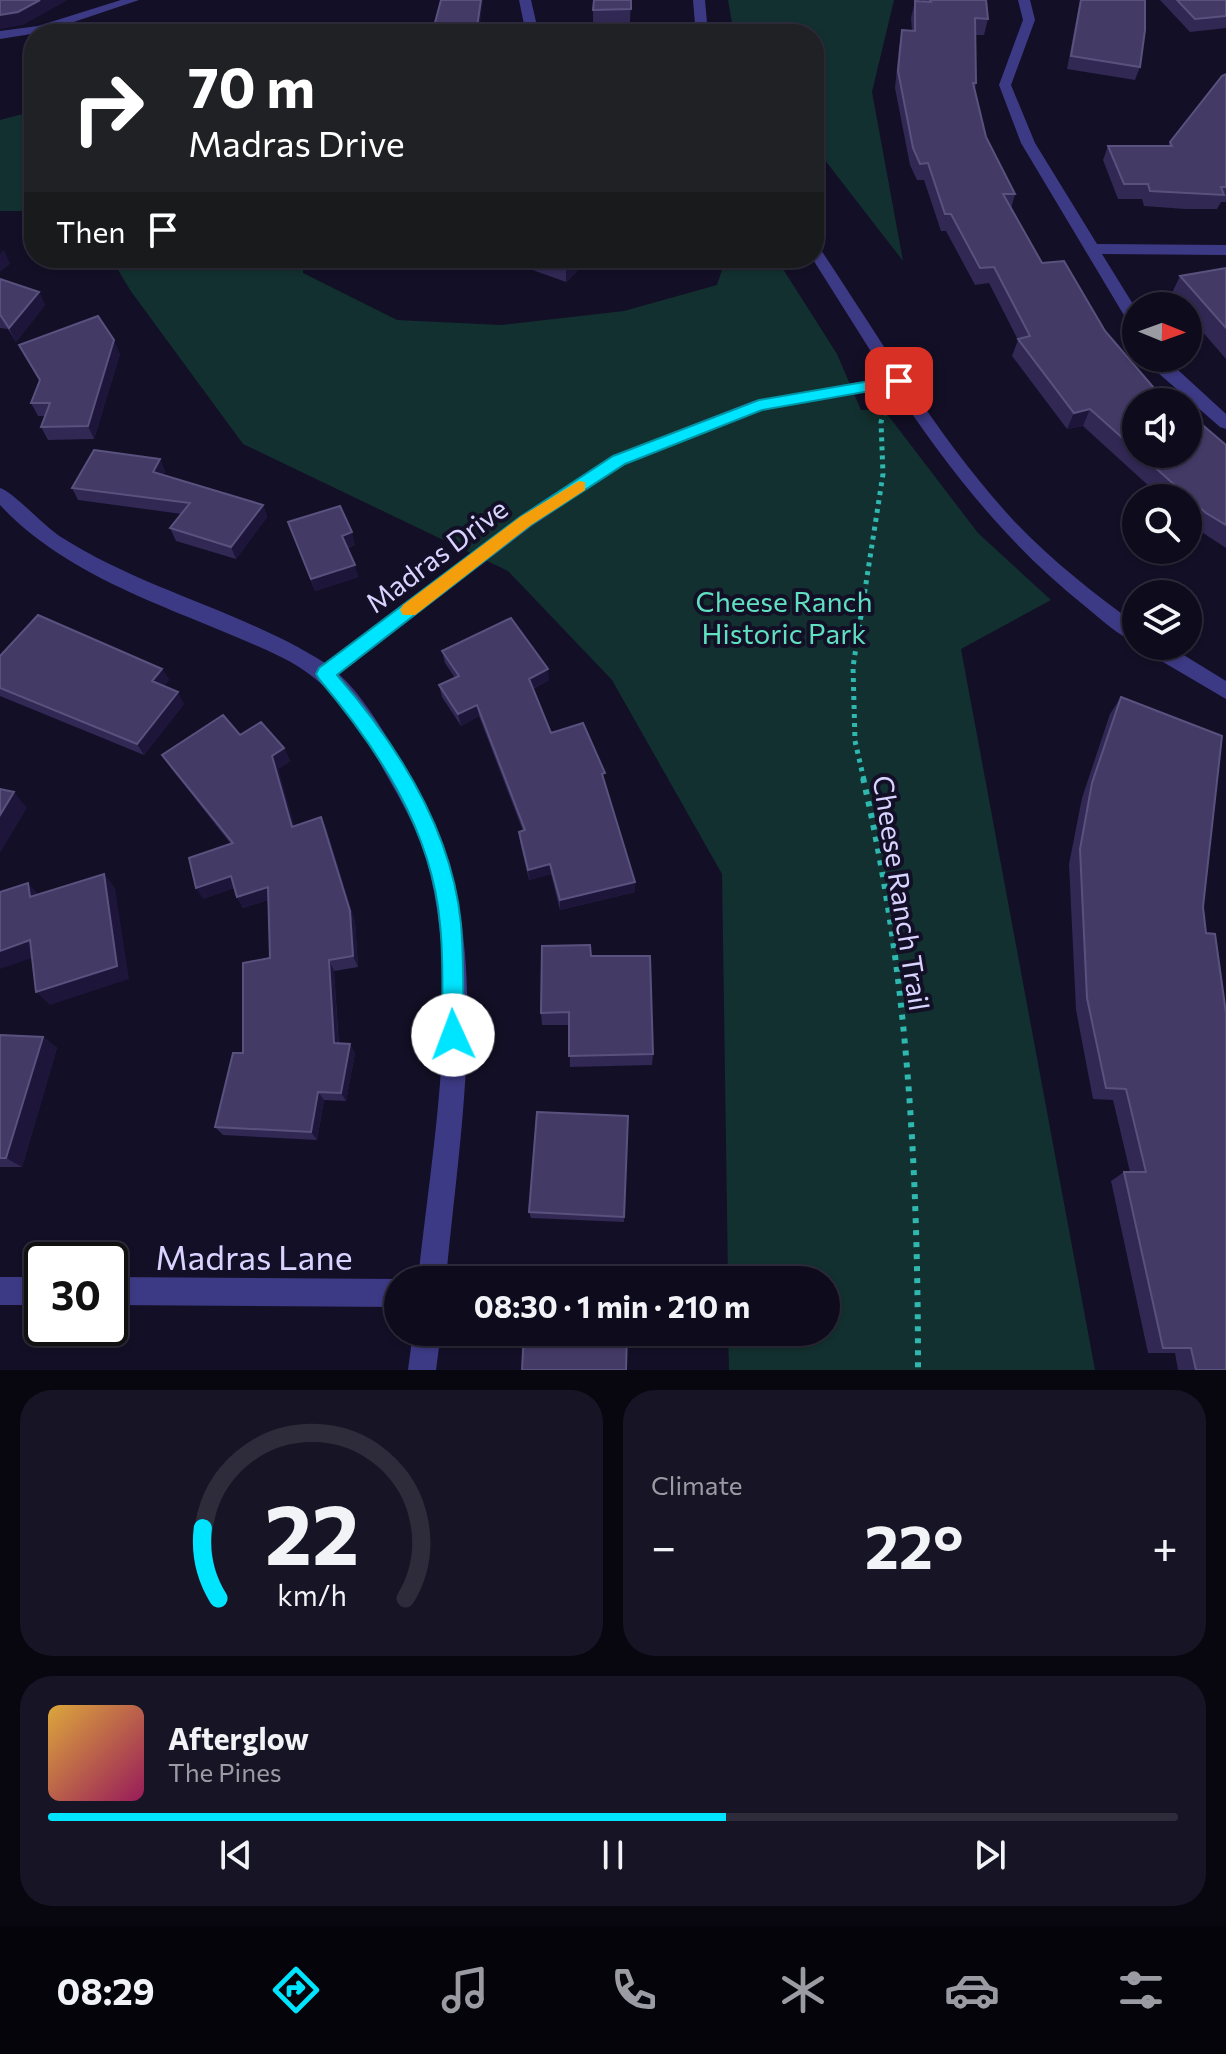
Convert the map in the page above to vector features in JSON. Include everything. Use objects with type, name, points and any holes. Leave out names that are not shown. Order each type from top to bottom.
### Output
[{"type":"street","points":[[56,24],[133,0]]},
{"type":"street","points":[[525,0],[530,24]]},
{"type":"street","points":[[699,0],[701,24]]},
{"type":"street","points":[[1024,0],[1029,20],[1005,85],[1028,143],[1122,298]]},
{"type":"street","points":[[0,35],[24,31]]},
{"type":"street","points":[[1094,249],[1226,250]]},
{"type":"street","points":[[824,265],[941,444],[995,512],[1095,606],[1122,624]]},
{"type":"street","points":[[1168,372],[1226,423]]},
{"type":"street","name":"Madras Drive","points":[[325,674],[526,521],[619,460],[759,405],[899,381]]},
{"type":"street","points":[[0,496],[56,544],[121,578],[260,639],[325,674],[368,724],[414,801],[440,867],[451,922],[453,1035],[433,1266]]},
{"type":"street","points":[[1176,660],[1226,691]]},
{"type":"street","points":[[0,1291],[24,1291]]},
{"type":"street","name":"Madras Lane","points":[[128,1291],[384,1293]]},
{"type":"street","points":[[422,1370],[425,1346]]},
{"type":"path","name":"Cheese Ranch Trail","points":[[899,381],[881,422],[883,474],[853,667],[855,741],[881,854],[903,1024],[918,1264],[918,1370]]},
{"type":"green space","points":[[728,0],[894,0],[872,92],[903,261],[824,159],[824,24],[732,24]]},
{"type":"green space","points":[[24,114],[24,211],[0,211],[0,120]]},
{"type":"green space","name":"Cheese Ranch Historic Park","points":[[117,268],[303,268],[303,273],[397,320],[501,325],[624,311],[717,285],[723,268],[782,268],[837,354],[861,410],[884,410],[978,533],[1051,600],[961,649],[1095,1370],[729,1370],[728,1346],[840,1346],[840,1266],[728,1266],[722,874],[612,680],[508,571],[243,444]]},
{"type":"building","points":[[0,0],[40,0],[18,12],[0,15]]},
{"type":"building","points":[[441,0],[481,0],[477,24],[435,24]]},
{"type":"building","points":[[594,0],[631,0],[631,9],[593,10]]},
{"type":"building","points":[[986,0],[988,19],[975,18],[976,83],[973,83],[986,137],[1015,194],[1003,194],[1042,263],[1064,261],[1105,331],[1122,351],[1122,372],[1140,372],[1154,388],[1122,388],[1122,438],[1090,409],[1074,413],[1018,339],[1030,336],[994,267],[980,268],[951,214],[945,214],[928,163],[920,164],[913,148],[898,71],[902,30],[915,31],[915,1]]},
{"type":"building","points":[[1081,0],[1145,0],[1140,67],[1071,56]]},
{"type":"building","points":[[1177,0],[1226,0],[1226,16],[1195,19]]},
{"type":"building","points":[[1226,74],[1226,187],[1221,187],[1224,195],[1150,191],[1148,184],[1124,184],[1108,146],[1172,146],[1170,142]]},
{"type":"building","points":[[1226,268],[1226,328],[1202,301],[1202,292],[1194,292],[1180,276]]},
{"type":"building","points":[[0,279],[39,292],[9,328],[0,316]]},
{"type":"building","points":[[98,316],[114,340],[88,426],[41,427],[50,403],[31,403],[40,380],[19,345]]},
{"type":"building","points":[[1202,425],[1226,445],[1226,525],[1202,509],[1202,484],[1174,484],[1156,468],[1202,468]]},
{"type":"building","points":[[94,450],[160,459],[153,472],[263,505],[231,547],[170,528],[190,503],[72,488]]},
{"type":"building","points":[[340,506],[352,532],[342,536],[355,565],[311,579],[288,522]]},
{"type":"building","points":[[38,615],[162,669],[152,681],[178,692],[137,744],[0,688],[0,656]]},
{"type":"building","points":[[511,618],[548,669],[529,679],[551,733],[583,723],[605,773],[602,774],[635,882],[560,900],[550,864],[528,870],[519,832],[525,830],[477,705],[458,714],[439,685],[459,676],[442,651]]},
{"type":"building","points":[[1121,697],[1222,736],[1203,907],[1206,933],[1215,934],[1226,1013],[1226,1370],[1196,1370],[1191,1348],[1163,1348],[1124,1172],[1146,1172],[1126,1089],[1106,1088],[1087,998],[1080,849],[1092,783]]},
{"type":"building","points":[[223,715],[240,735],[261,722],[284,748],[272,756],[292,827],[321,817],[350,911],[353,956],[329,960],[334,1043],[350,1044],[341,1093],[318,1092],[311,1132],[215,1127],[233,1053],[243,1053],[243,963],[270,958],[268,887],[237,897],[231,876],[196,888],[189,858],[233,843],[162,755]]},
{"type":"building","points":[[0,789],[14,792],[0,815]]},
{"type":"building","points":[[104,874],[117,966],[36,992],[30,940],[0,951],[0,892],[28,883],[30,897]]},
{"type":"building","points":[[590,945],[591,956],[650,956],[653,1054],[569,1056],[569,1012],[541,1013],[542,946]]},
{"type":"building","points":[[0,1035],[43,1037],[6,1158],[0,1158]]},
{"type":"building","points":[[537,1112],[628,1116],[624,1217],[529,1212]]},
{"type":"building","points":[[523,1346],[627,1346],[626,1370],[522,1370]]},
{"type":"slow traffic","points":[[409,610],[526,521],[579,486]]},
{"type":"route","points":[[453,1035],[451,922],[440,867],[414,801],[368,724],[325,674],[526,521],[619,460],[759,405],[899,381]]}]
